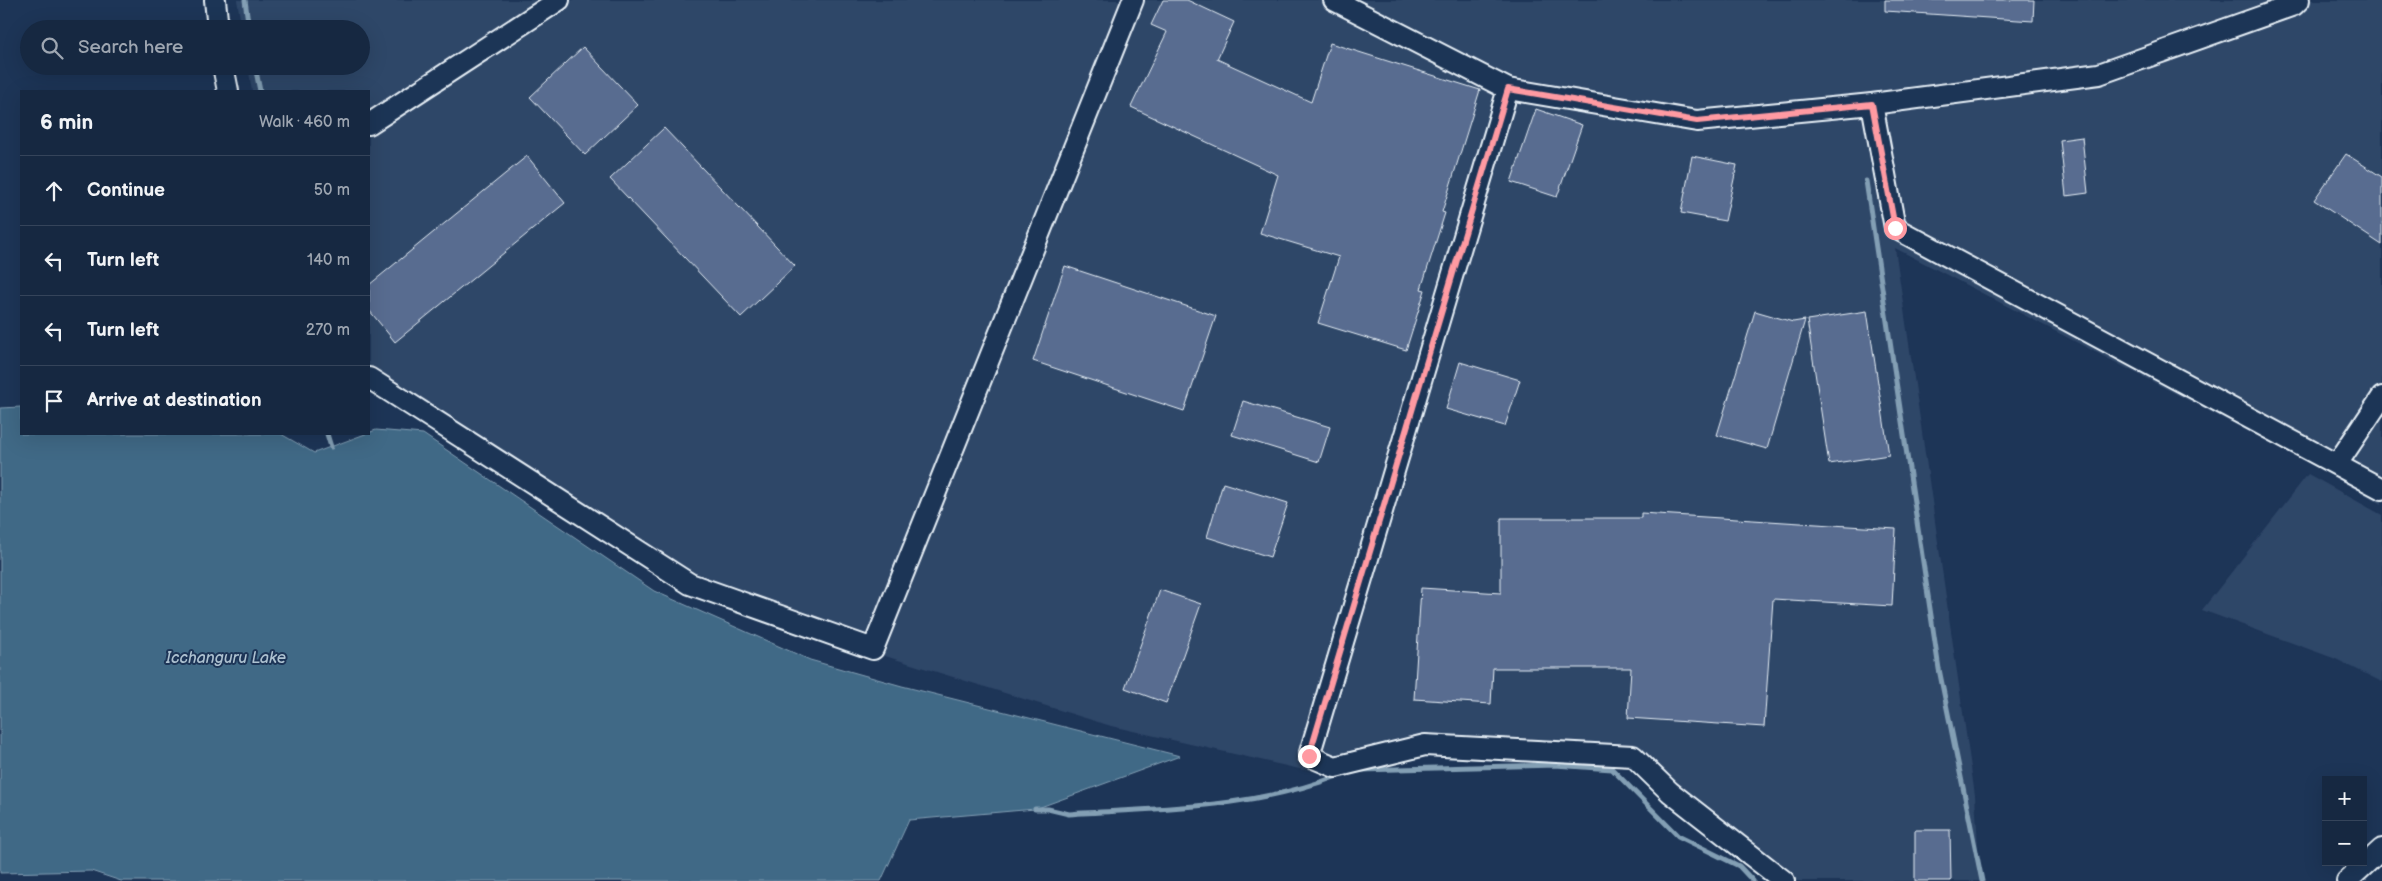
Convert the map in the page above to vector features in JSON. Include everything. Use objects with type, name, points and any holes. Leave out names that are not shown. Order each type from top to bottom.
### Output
[{"type":"street","points":[[215,0],[217,20]]},
{"type":"street","points":[[370,123],[559,0]]},
{"type":"street","points":[[370,379],[690,584],[873,649],[1134,0]]},
{"type":"street","points":[[1334,0],[1508,89],[1697,121],[1872,104],[2099,74],[2294,5],[2299,0]]},
{"type":"street","points":[[225,75],[228,90]]},
{"type":"street","points":[[1508,89],[1309,756],[1335,767],[1424,745],[1633,756],[1670,792],[1784,881]]},
{"type":"street","points":[[1872,104],[1895,228],[2382,489]]},
{"type":"street","points":[[2337,464],[2382,397]]},
{"type":"street","points":[[2347,881],[2382,849]]},
{"type":"shaded area","points":[[237,0],[2382,0],[2382,504],[2292,454],[1895,248],[1975,795],[1980,881],[1783,881],[1630,755],[1418,738],[1304,770],[1111,726],[691,596],[370,389],[370,90],[252,90],[249,75],[370,75],[370,20],[240,20]]},
{"type":"shaded area","points":[[2308,474],[2382,515],[2382,682],[2336,659],[2202,610]]},
{"type":"water","name":"Icchanguru Lake","points":[[20,407],[20,435],[283,435],[314,453],[363,435],[370,435],[370,432],[376,430],[423,434],[654,591],[810,660],[902,686],[1180,756],[1035,809],[909,820],[881,881],[121,881],[91,871],[0,873],[0,408]]},
{"type":"building","points":[[1163,0],[1187,0],[1234,22],[1217,59],[1311,102],[1330,43],[1480,90],[1442,212],[1445,213],[1421,289],[1425,290],[1406,350],[1318,323],[1339,257],[1260,233],[1278,175],[1131,107],[1167,32],[1151,25]]},
{"type":"building","points":[[1885,0],[2034,0],[2033,21],[1885,11]]},
{"type":"building","points":[[583,47],[638,105],[585,155],[530,97]]},
{"type":"building","points":[[1536,109],[1582,125],[1557,197],[1511,182]]},
{"type":"building","points":[[664,128],[795,266],[741,317],[610,179]]},
{"type":"building","points":[[2082,137],[2088,193],[2066,196],[2060,140]]},
{"type":"building","points":[[2346,154],[2382,177],[2382,245],[2314,200]]},
{"type":"building","points":[[527,156],[565,203],[395,342],[370,311],[370,284]]},
{"type":"building","points":[[1692,156],[1737,165],[1725,221],[1681,213]]},
{"type":"building","points":[[1065,266],[1216,316],[1184,411],[1033,361]]},
{"type":"building","points":[[1755,311],[1793,322],[1805,320],[1767,449],[1717,435]]},
{"type":"building","points":[[1867,311],[1889,455],[1829,464],[1807,320]]},
{"type":"building","points":[[1460,362],[1520,380],[1505,426],[1446,409]]},
{"type":"building","points":[[1243,401],[1330,427],[1319,462],[1232,435]]},
{"type":"building","points":[[1223,483],[1288,503],[1270,557],[1207,537]]},
{"type":"building","points":[[1641,513],[1896,529],[1892,606],[1773,599],[1764,727],[1628,718],[1631,668],[1493,668],[1491,704],[1414,699],[1421,588],[1501,593],[1501,518],[1641,518]]},
{"type":"building","points":[[1160,590],[1201,604],[1166,703],[1125,688]]},
{"type":"building","points":[[1915,830],[1950,830],[1951,881],[1915,881]]},
{"type":"waterway","points":[[245,0],[248,20]]},
{"type":"waterway","points":[[257,75],[260,90]]},
{"type":"waterway","points":[[1866,181],[1939,669],[1982,881]]},
{"type":"waterway","points":[[327,435],[331,447]]},
{"type":"waterway","points":[[1360,770],[1555,765],[1612,769],[1678,836],[1739,866],[1753,881]]},
{"type":"waterway","points":[[1035,809],[1048,809],[1069,814],[1206,805],[1274,795],[1340,775]]},
{"type":"route","points":[[1309,756],[1508,89],[1697,121],[1872,104],[1895,228]]}]
